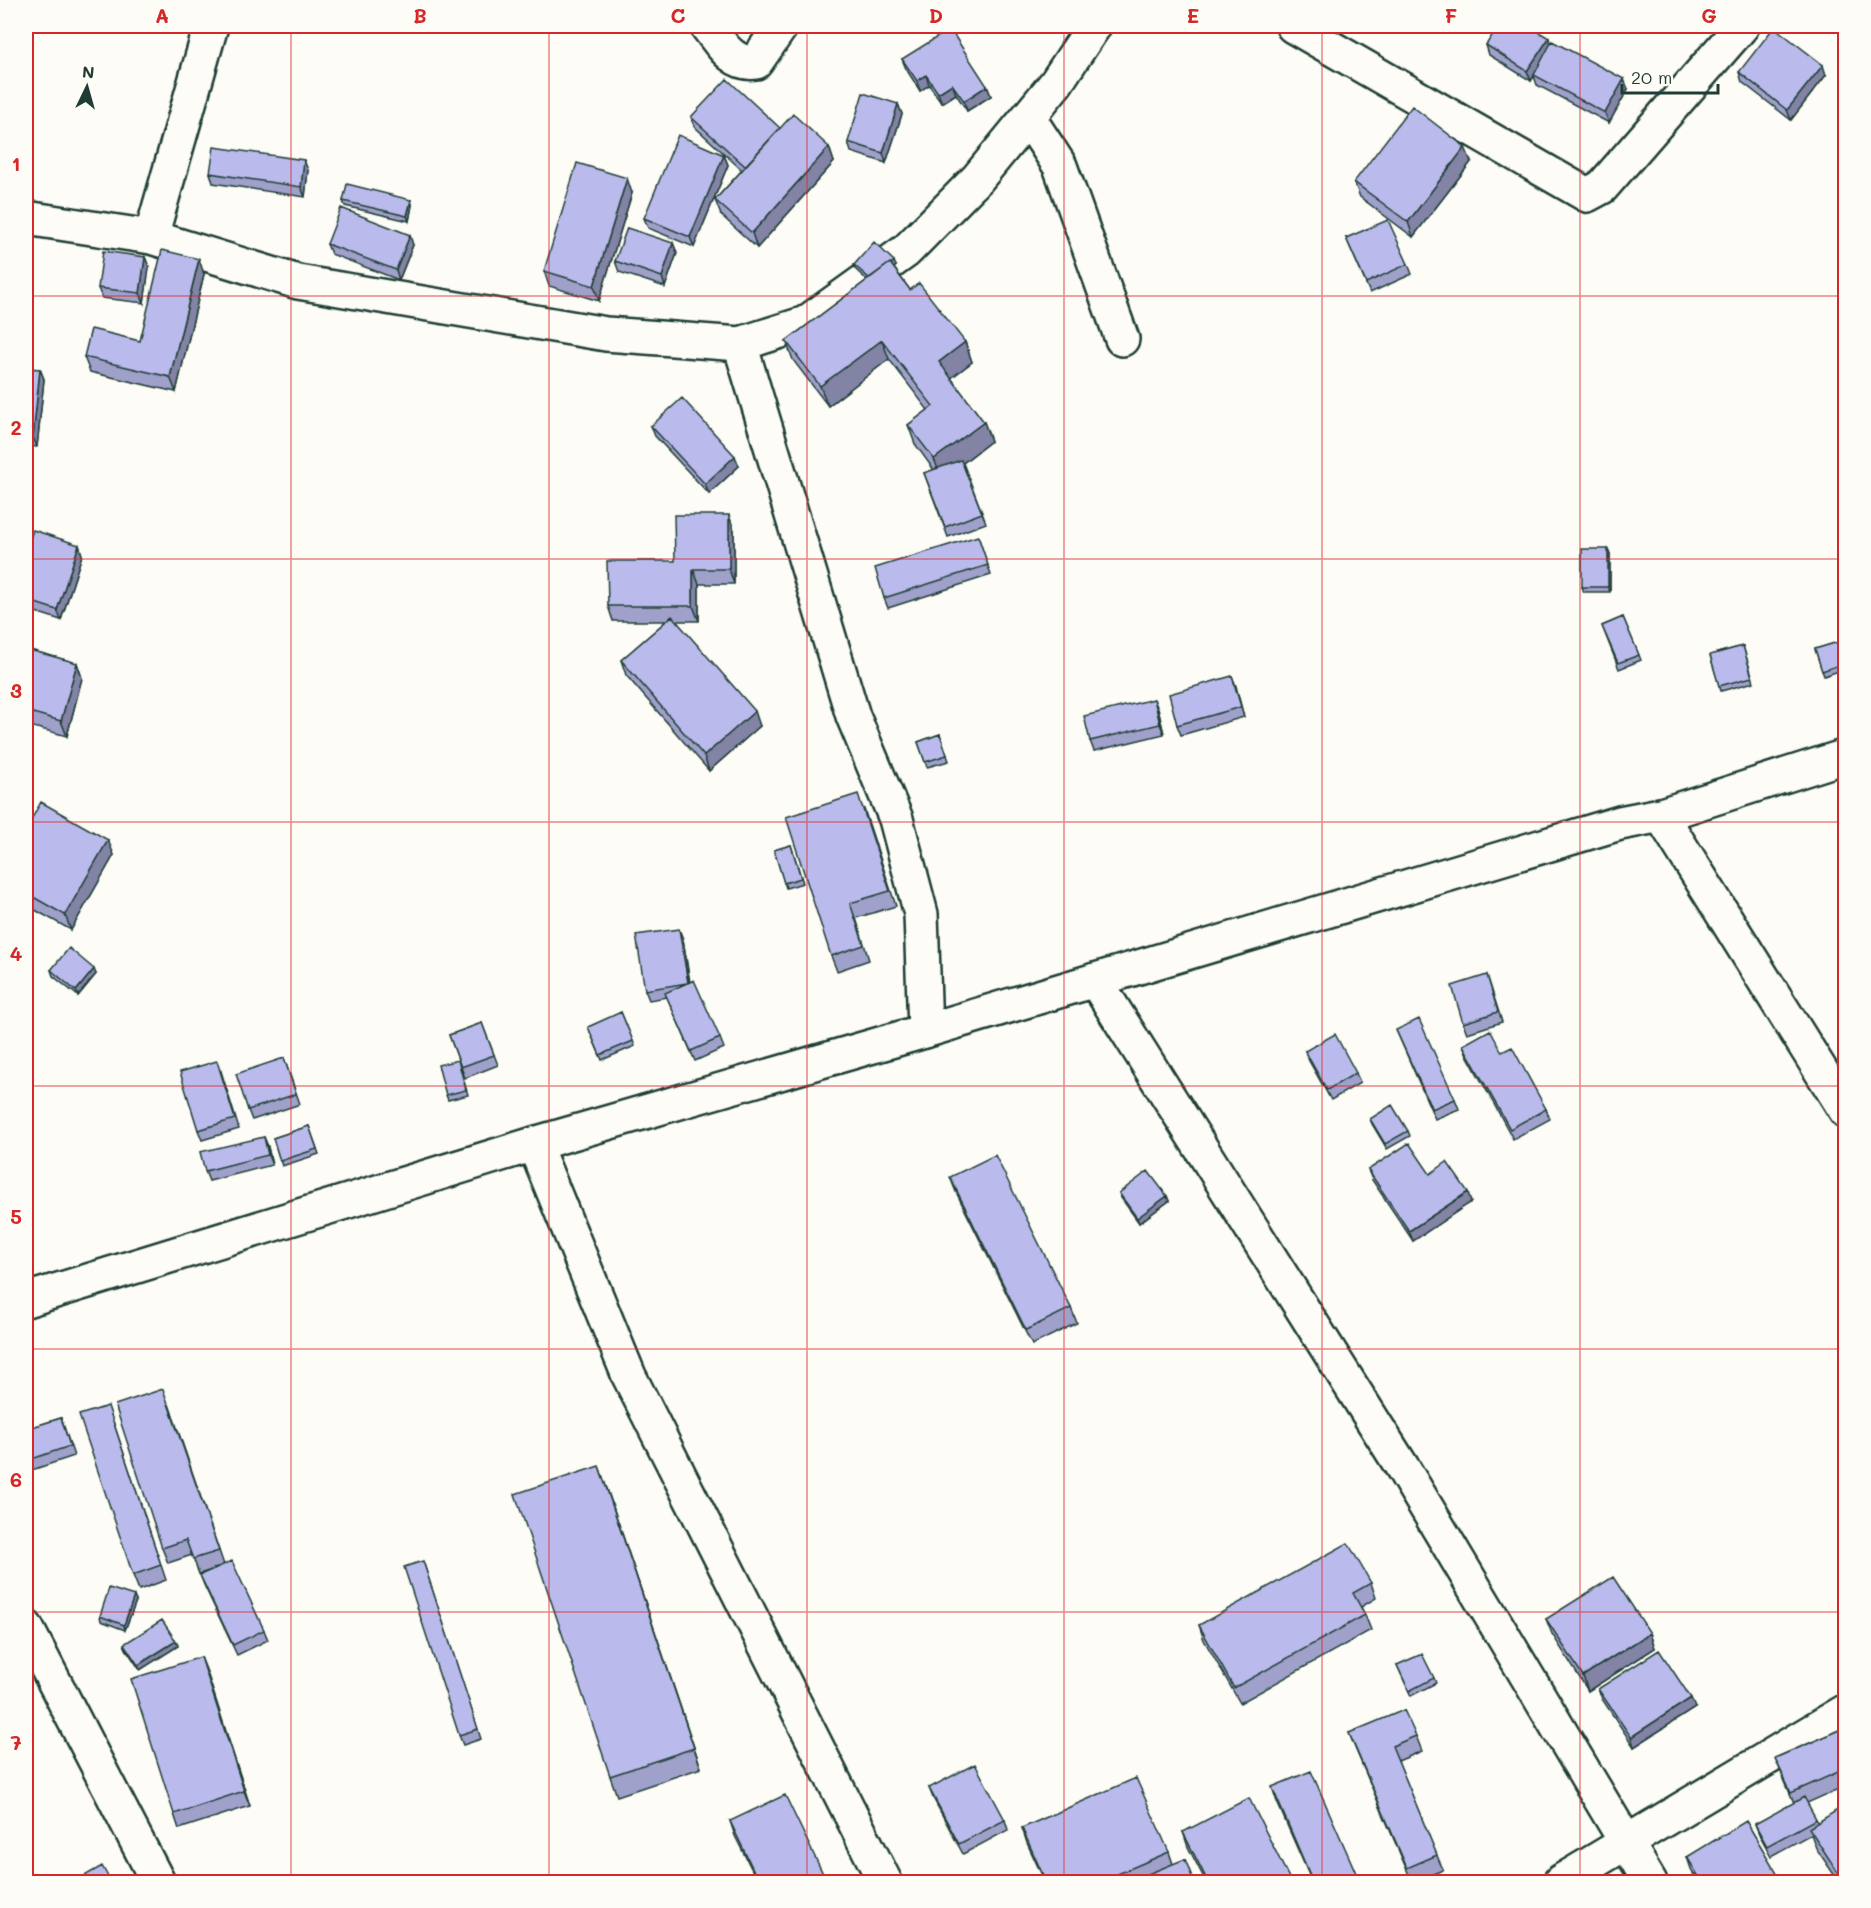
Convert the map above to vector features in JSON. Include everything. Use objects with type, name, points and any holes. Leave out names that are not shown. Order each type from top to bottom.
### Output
[{"type":"street","points":[[151,237],[211,26]]},
{"type":"street","points":[[707,26],[735,60],[747,64],[756,62],[781,26]]},
{"type":"street","points":[[26,219],[151,237],[298,282],[606,334],[740,344],[806,323],[906,251],[978,178],[1056,83],[1094,26]]},
{"type":"street","points":[[1293,26],[1587,195],[1602,188],[1742,26]]},
{"type":"street","points":[[1028,117],[1060,166],[1122,339]]},
{"type":"street","points":[[740,344],[853,716],[896,819],[921,914],[925,1032]]},
{"type":"street","points":[[26,1300],[534,1144],[925,1032],[1620,823],[1661,815],[1845,756]]},
{"type":"street","points":[[1661,815],[1845,1111]]},
{"type":"street","points":[[1095,980],[1404,1470],[1650,1882]]},
{"type":"street","points":[[534,1144],[629,1376],[885,1882]]},
{"type":"street","points":[[26,1627],[158,1882]]},
{"type":"street","points":[[1560,1882],[1627,1844],[1845,1711]]},
{"type":"building","points":[[1498,26],[1529,26],[1549,38],[1527,71],[1486,45]]},
{"type":"building","points":[[1774,27],[1823,65],[1787,110],[1739,72]]},
{"type":"building","points":[[950,29],[987,86],[964,101],[952,84],[938,93],[926,75],[917,81],[902,59]]},
{"type":"building","points":[[1552,41],[1624,79],[1605,113],[1534,75]]},
{"type":"building","points":[[727,79],[780,128],[745,166],[691,117]]},
{"type":"building","points":[[863,93],[898,104],[883,153],[848,142]]},
{"type":"building","points":[[1412,106],[1465,147],[1408,222],[1354,182]]},
{"type":"building","points":[[793,114],[829,147],[752,233],[715,200]]},
{"type":"building","points":[[678,135],[724,155],[690,237],[644,218]]},
{"type":"building","points":[[214,147],[304,160],[301,187],[210,173]]},
{"type":"building","points":[[577,163],[627,178],[594,286],[544,271]]},
{"type":"building","points":[[347,184],[411,200],[407,216],[343,201]]},
{"type":"building","points":[[341,208],[410,235],[396,270],[327,244]]},
{"type":"building","points":[[1388,220],[1408,264],[1366,283],[1346,238]]},
{"type":"building","points":[[627,228],[673,243],[662,277],[615,261]]},
{"type":"building","points":[[874,242],[894,261],[869,278],[854,265]]},
{"type":"building","points":[[162,250],[199,259],[170,377],[84,357],[91,329],[140,341]]},
{"type":"building","points":[[103,251],[145,257],[140,293],[98,288]]},
{"type":"building","points":[[890,263],[910,290],[919,283],[965,342],[939,362],[984,422],[934,459],[908,425],[933,406],[882,340],[820,386],[786,341]]},
{"type":"building","points":[[26,368],[40,369],[33,437],[26,436]]},
{"type":"building","points":[[682,398],[735,456],[705,484],[651,426]]},
{"type":"building","points":[[961,460],[982,513],[945,527],[924,473]]},
{"type":"building","points":[[674,515],[729,515],[729,569],[693,569],[693,606],[608,606],[607,561],[675,561]]},
{"type":"building","points":[[33,530],[79,545],[57,610],[26,600],[26,551]]},
{"type":"building","points":[[978,536],[988,565],[884,598],[875,568]]},
{"type":"building","points":[[1582,549],[1608,549],[1608,587],[1582,587]]},
{"type":"building","points":[[672,616],[755,711],[704,756],[621,660]]},
{"type":"building","points":[[1623,617],[1639,655],[1618,663],[1602,626]]},
{"type":"building","points":[[1845,640],[1845,663],[1822,671],[1815,649]]},
{"type":"building","points":[[1743,646],[1752,677],[1719,686],[1710,655]]},
{"type":"building","points":[[26,649],[77,663],[61,721],[26,711]]},
{"type":"building","points":[[1232,676],[1241,707],[1177,725],[1169,694]]},
{"type":"building","points":[[1154,699],[1160,724],[1090,741],[1084,716]]},
{"type":"building","points":[[940,734],[947,755],[925,762],[918,742]]},
{"type":"building","points":[[858,794],[890,891],[850,903],[864,945],[831,956],[786,817]]},
{"type":"building","points":[[41,802],[108,840],[65,915],[26,893],[26,829]]},
{"type":"building","points":[[791,845],[801,878],[784,883],[774,850]]},
{"type":"building","points":[[679,929],[688,983],[694,980],[720,1038],[691,1051],[665,993],[687,983],[645,990],[636,935]]},
{"type":"building","points":[[69,948],[94,969],[76,991],[51,970]]},
{"type":"building","points":[[1487,975],[1498,1012],[1463,1023],[1452,986]]},
{"type":"building","points":[[621,1012],[633,1041],[600,1055],[588,1027]]},
{"type":"building","points":[[1419,1019],[1455,1099],[1432,1109],[1396,1030]]},
{"type":"building","points":[[482,1023],[494,1055],[461,1067],[449,1035]]},
{"type":"building","points":[[1490,1030],[1502,1052],[1512,1047],[1546,1109],[1510,1129],[1463,1045]]},
{"type":"building","points":[[1335,1034],[1356,1073],[1327,1090],[1305,1051]]},
{"type":"building","points":[[284,1058],[296,1094],[248,1110],[236,1074]]},
{"type":"building","points":[[458,1060],[466,1090],[446,1095],[438,1065]]},
{"type":"building","points":[[217,1061],[235,1119],[198,1130],[180,1072]]},
{"type":"building","points":[[1392,1105],[1408,1131],[1385,1144],[1370,1119]]},
{"type":"building","points":[[309,1126],[317,1149],[280,1161],[273,1138]]},
{"type":"building","points":[[264,1137],[268,1155],[205,1171],[200,1152]]},
{"type":"building","points":[[1409,1143],[1430,1174],[1447,1162],[1468,1192],[1409,1231],[1368,1170]]},
{"type":"building","points":[[995,1155],[1071,1308],[1026,1330],[950,1177]]},
{"type":"building","points":[[1148,1171],[1167,1196],[1137,1218],[1119,1193]]},
{"type":"building","points":[[163,1389],[219,1551],[193,1559],[186,1540],[162,1548],[115,1405]]},
{"type":"building","points":[[108,1406],[161,1565],[133,1575],[79,1415]]},
{"type":"building","points":[[61,1418],[70,1446],[26,1461],[26,1429]]},
{"type":"building","points":[[599,1466],[694,1748],[610,1776],[515,1494]]},
{"type":"building","points":[[1348,1543],[1371,1583],[1353,1593],[1365,1615],[1234,1688],[1199,1625]]},
{"type":"building","points":[[232,1561],[264,1630],[233,1645],[200,1575]]},
{"type":"building","points":[[423,1561],[478,1729],[459,1735],[404,1567]]},
{"type":"building","points":[[1613,1577],[1650,1633],[1583,1676],[1546,1619]]},
{"type":"building","points":[[109,1588],[134,1596],[124,1625],[100,1616]]},
{"type":"building","points":[[162,1620],[176,1641],[138,1665],[124,1644]]},
{"type":"building","points":[[1659,1650],[1691,1698],[1631,1737],[1598,1689]]},
{"type":"building","points":[[1422,1654],[1434,1678],[1409,1691],[1397,1665]]},
{"type":"building","points":[[201,1657],[244,1791],[174,1814],[131,1679]]},
{"type":"building","points":[[1404,1710],[1416,1736],[1392,1746],[1437,1855],[1407,1868],[1349,1733]]},
{"type":"building","points":[[1845,1728],[1845,1769],[1791,1793],[1775,1758]]},
{"type":"building","points":[[975,1764],[1005,1820],[959,1844],[929,1788]]},
{"type":"building","points":[[1311,1771],[1360,1882],[1313,1882],[1272,1787]]},
{"type":"building","points":[[1136,1778],[1169,1852],[1099,1882],[1046,1882],[1022,1828]]},
{"type":"building","points":[[785,1795],[827,1882],[759,1882],[730,1821]]},
{"type":"building","points":[[1804,1797],[1816,1819],[1767,1846],[1755,1824]]},
{"type":"building","points":[[1249,1798],[1291,1882],[1208,1882],[1183,1832]]},
{"type":"building","points":[[1845,1805],[1845,1882],[1844,1882],[1809,1828]]},
{"type":"building","points":[[1746,1821],[1782,1882],[1702,1882],[1687,1857]]},
{"type":"building","points":[[1185,1859],[1194,1882],[1145,1882],[1143,1876]]},
{"type":"building","points":[[102,1866],[111,1882],[74,1882]]}]
